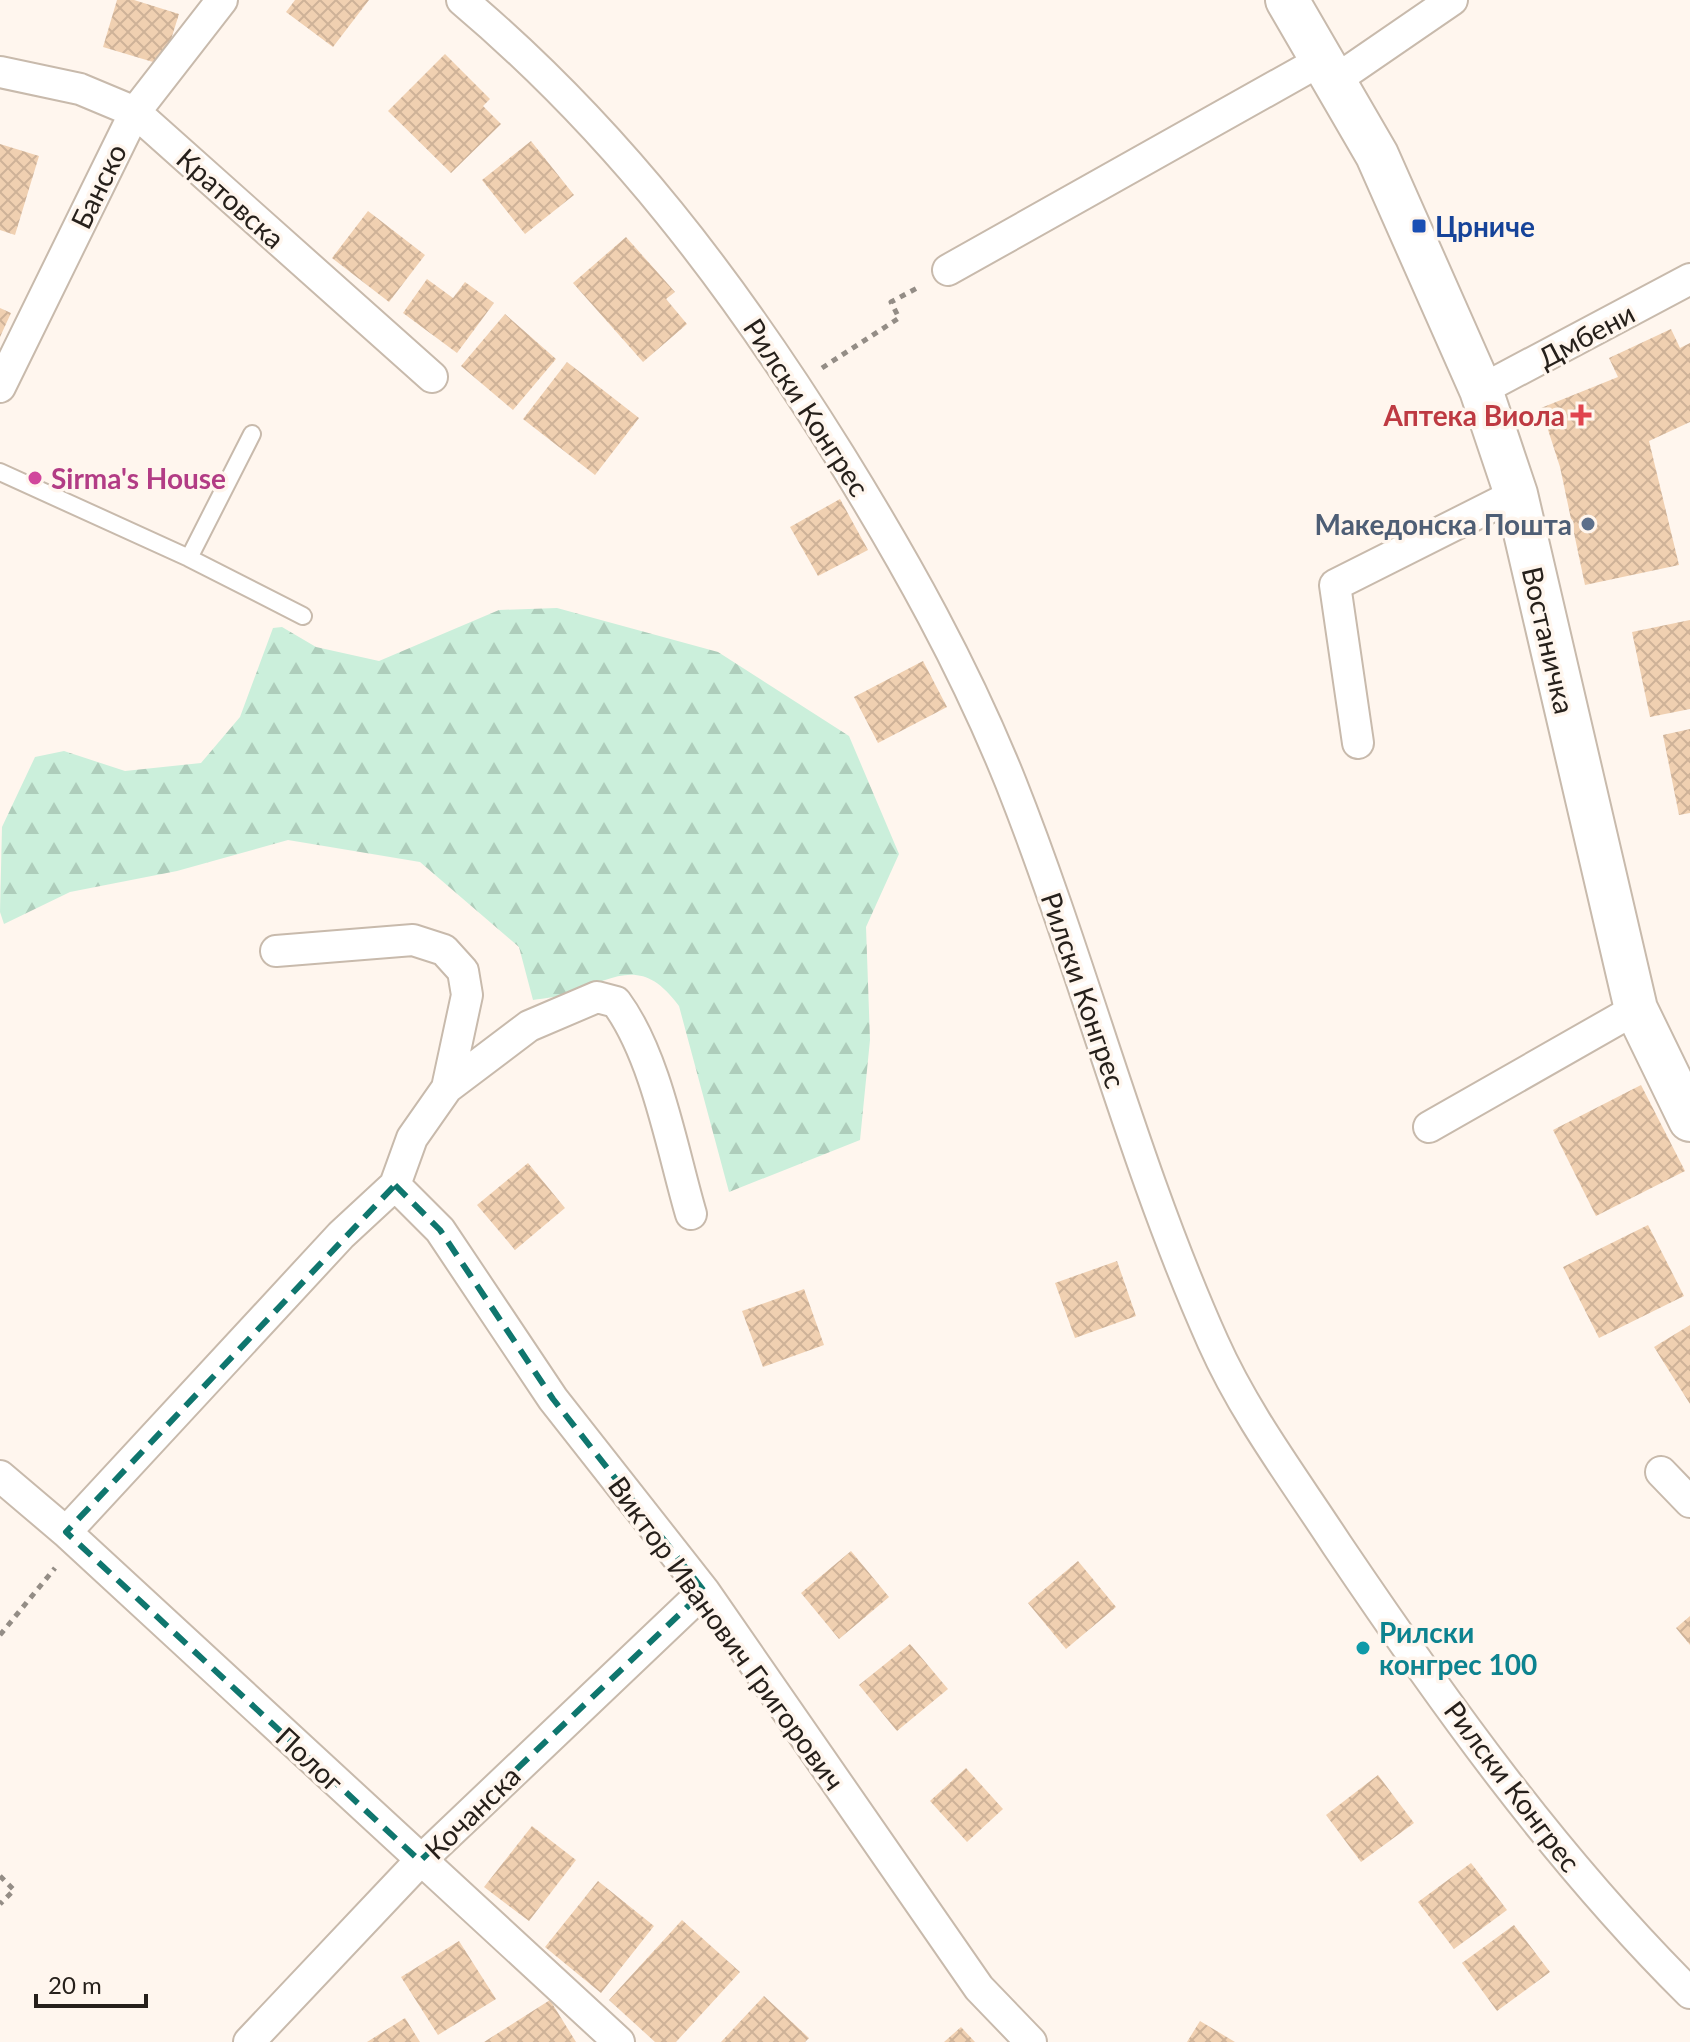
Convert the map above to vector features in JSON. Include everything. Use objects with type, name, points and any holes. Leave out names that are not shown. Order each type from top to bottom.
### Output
[{"type":"street","name":"Банско","points":[[0,387],[135,112],[222,0]]},
{"type":"street","name":"Рилски Конгрес","points":[[462,0],[629,161],[716,269],[796,386],[892,540],[976,700],[1017,798],[1108,1064],[1187,1277],[1214,1345],[1258,1427],[1390,1623],[1562,1854],[1641,1944],[1690,1993]]},
{"type":"street","name":"Востаничка","points":[[1287,0],[1377,155],[1481,390],[1516,494],[1636,1009],[1690,1120]]},
{"type":"street","points":[[948,270],[1328,70],[1452,0]]},
{"type":"street","name":"Кратовска","points":[[0,72],[80,89],[135,112],[432,377]]},
{"type":"street","name":"Дмбени","points":[[1481,390],[1690,279]]},
{"type":"street","points":[[1358,743],[1335,585],[1516,494]]},
{"type":"street","points":[[276,951],[413,940],[433,944],[455,958],[463,971],[467,995],[447,1088]]},
{"type":"street","points":[[71,1537],[341,1235],[395,1185],[412,1138],[447,1088],[529,1026],[597,997],[616,1002],[631,1026],[652,1081],[691,1214]]},
{"type":"street","points":[[1429,1127],[1636,1009]]},
{"type":"street","name":"Виктор Иванович Григорович","points":[[395,1185],[440,1230],[553,1399],[704,1591],[979,1988],[1031,2042]]},
{"type":"street","points":[[1661,1472],[1690,1502]]},
{"type":"street","name":"Полог","points":[[0,1476],[71,1537],[619,2042]]},
{"type":"street","name":"Кочанска","points":[[249,2042],[420,1861],[704,1591]]},
{"type":"lane","points":[[189,558],[252,434]]},
{"type":"lane","points":[[0,472],[189,558],[303,616]]},
{"type":"path","points":[[796,386],[899,318],[891,302],[948,270]]},
{"type":"path","points":[[0,1635],[71,1537]]},
{"type":"path","points":[[0,1876],[14,1890],[0,1904]]},
{"type":"highlighted area","points":[[395,1185],[440,1230],[553,1399],[704,1591],[420,1861],[66,1532]]},
{"type":"green space","points":[[557,608],[718,652],[849,736],[899,854],[866,927],[870,1040],[860,1140],[729,1192],[679,1006],[666,991],[654,981],[629,975],[566,994],[533,1000],[519,947],[420,862],[288,840],[177,871],[70,892],[4,924],[0,912],[2,827],[35,757],[64,751],[125,771],[201,763],[240,717],[273,628],[282,627],[316,647],[379,661],[499,610]]},
{"type":"building","points":[[117,0],[134,0],[179,14],[163,65],[103,47]]},
{"type":"building","points":[[295,0],[369,0],[333,47],[286,12]]},
{"type":"building","points":[[445,54],[490,99],[483,106],[501,124],[451,173],[388,111]]},
{"type":"building","points":[[531,141],[574,195],[525,234],[482,180]]},
{"type":"building","points":[[0,144],[39,156],[15,235],[0,230]]},
{"type":"building","points":[[368,211],[425,255],[389,302],[332,258]]},
{"type":"building","points":[[626,237],[675,292],[666,299],[687,324],[643,362],[573,283]]},
{"type":"building","points":[[427,279],[453,298],[465,282],[494,303],[457,353],[403,313]]},
{"type":"building","points":[[0,308],[11,313],[0,337]]},
{"type":"building","points":[[505,314],[556,359],[513,410],[461,366]]},
{"type":"building","points":[[1671,329],[1680,348],[1690,343],[1690,422],[1649,441],[1679,565],[1585,585],[1560,467],[1541,408],[1618,377],[1609,358]]},
{"type":"building","points":[[567,362],[639,418],[595,475],[523,419]]},
{"type":"building","points":[[840,499],[868,550],[818,576],[790,527]]},
{"type":"building","points":[[1690,620],[1690,709],[1650,717],[1632,632]]},
{"type":"building","points":[[923,661],[947,707],[878,743],[854,697]]},
{"type":"building","points":[[1690,729],[1690,813],[1679,815],[1663,735]]},
{"type":"building","points":[[1641,1085],[1685,1171],[1596,1216],[1553,1130]]},
{"type":"building","points":[[528,1163],[565,1208],[515,1250],[477,1205]]},
{"type":"building","points":[[1648,1225],[1684,1296],[1599,1338],[1563,1267]]},
{"type":"building","points":[[1117,1261],[1136,1316],[1075,1338],[1055,1283]]},
{"type":"building","points":[[804,1289],[824,1345],[763,1367],[742,1311]]},
{"type":"building","points":[[1690,1325],[1690,1404],[1654,1347]]},
{"type":"building","points":[[851,1551],[889,1597],[839,1639],[801,1593]]},
{"type":"building","points":[[1078,1561],[1116,1607],[1066,1649],[1028,1603]]},
{"type":"building","points":[[1690,1616],[1690,1645],[1676,1628]]},
{"type":"building","points":[[910,1644],[948,1689],[897,1731],[859,1685]]},
{"type":"building","points":[[966,1768],[1003,1809],[967,1842],[930,1801]]},
{"type":"building","points":[[1378,1775],[1414,1823],[1361,1862],[1326,1815]]},
{"type":"building","points":[[532,1826],[576,1860],[529,1921],[484,1887]]},
{"type":"building","points":[[1471,1863],[1507,1910],[1454,1949],[1418,1902]]},
{"type":"building","points":[[598,1881],[654,1926],[601,1993],[545,1947]]},
{"type":"building","points":[[682,1920],[740,1972],[676,2042],[655,2042],[609,2000]]},
{"type":"building","points":[[1514,1925],[1550,1972],[1497,2011],[1462,1963]]},
{"type":"building","points":[[459,1941],[496,1999],[438,2035],[401,1977]]},
{"type":"building","points":[[764,1996],[809,2038],[805,2042],[721,2042]]},
{"type":"building","points":[[550,2000],[576,2042],[484,2042]]},
{"type":"building","points":[[405,2018],[420,2042],[367,2042]]},
{"type":"building","points":[[1200,2021],[1235,2042],[1187,2042]]},
{"type":"building","points":[[961,2027],[975,2042],[944,2042]]},
{"type":"place","name":"Црниче","points":[[1419,226]]},
{"type":"place","name":"Аптека Виола","points":[[1581,415]]},
{"type":"place","name":"Sirma's House","points":[[35,478]]},
{"type":"place","name":"Македонска Пошта","points":[[1588,524]]},
{"type":"place","name":"Рилски конгрес 100","points":[[1363,1648]]}]
